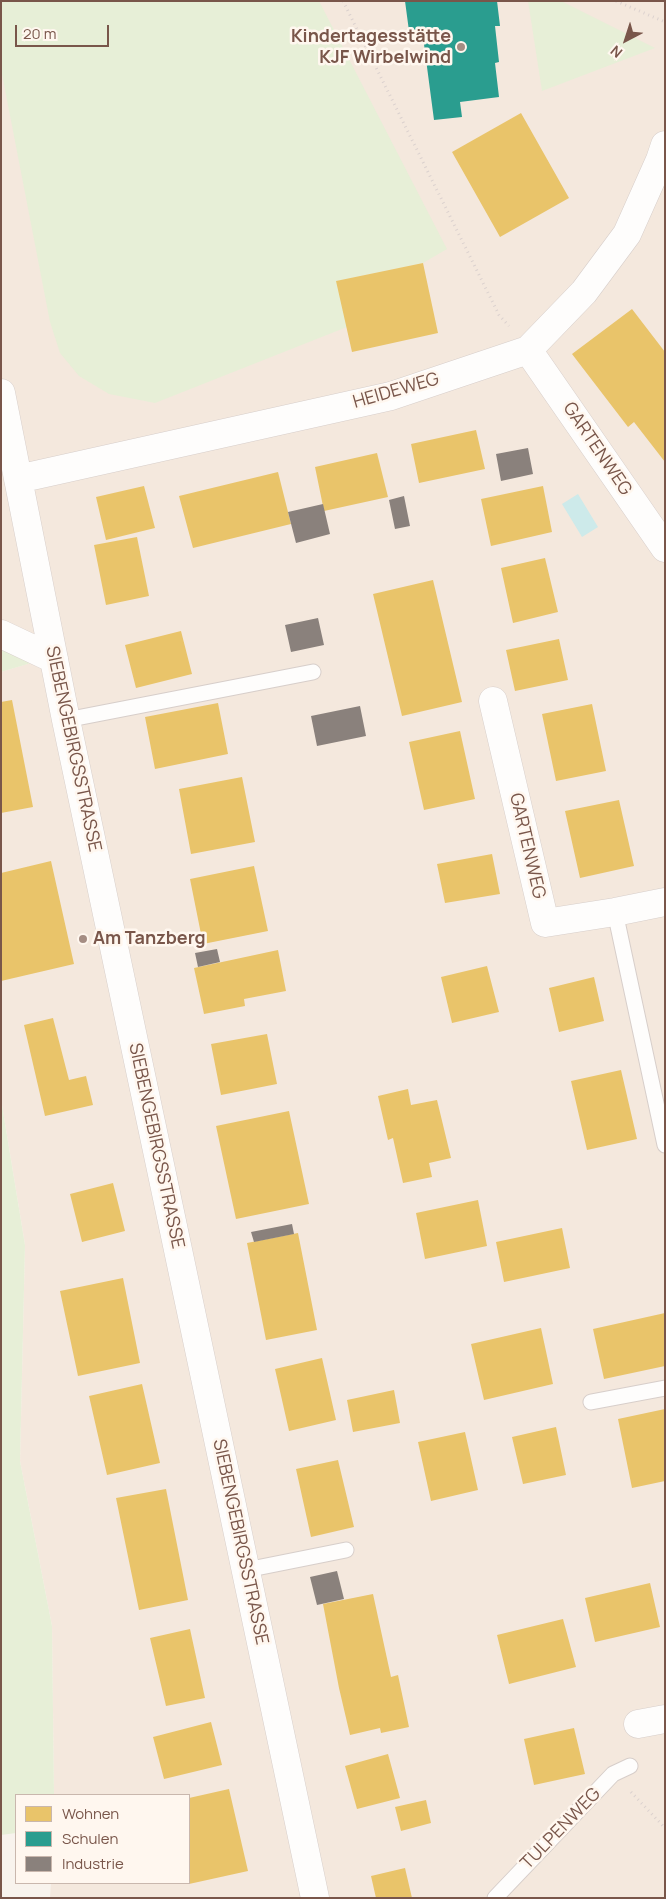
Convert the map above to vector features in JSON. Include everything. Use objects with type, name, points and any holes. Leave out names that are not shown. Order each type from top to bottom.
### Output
[{"type":"street","name":"HEIDEWEG","points":[[18,479],[391,396],[528,350],[584,292],[627,234],[665,145]]},
{"type":"street","name":"GARTENWEG","points":[[528,350],[665,548]]},
{"type":"street","name":"SIEBENGEBIRGSSTRASSE","points":[[1,393],[66,720],[315,1898]]},
{"type":"street","points":[[1,634],[54,659]]},
{"type":"street","name":"GARTENWEG","points":[[493,701],[546,923],[665,902]]},
{"type":"street","points":[[638,1724],[665,1719]]},
{"type":"lane","points":[[66,720],[313,672]]},
{"type":"lane","points":[[615,912],[665,1145]]},
{"type":"lane","points":[[591,1402],[665,1388]]},
{"type":"lane","points":[[246,1570],[346,1550]]},
{"type":"lane","name":"TULPENWEG","points":[[495,1898],[613,1774],[630,1766]]},
{"type":"path","points":[[343,1],[499,315],[528,350]]},
{"type":"path","points":[[616,1],[665,22]]},
{"type":"path","points":[[613,1774],[665,1828]]},
{"type":"shaded area","points":[[1,1],[665,1],[665,1898],[50,1898],[51,1884],[190,1884],[190,1794],[54,1794],[52,1626],[20,1461],[25,1245],[1,1099],[1,672],[30,663],[1,649]]},
{"type":"green space","points":[[1,1],[319,1],[447,249],[423,263],[337,281],[347,327],[155,403],[109,394],[79,376],[60,353],[50,322],[1,69]]},
{"type":"green space","points":[[528,1],[561,1],[655,48],[542,91]]},
{"type":"green space","points":[[1,649],[31,663],[1,672]]},
{"type":"green space","points":[[1,1099],[25,1245],[20,1461],[52,1626],[54,1794],[15,1794],[15,1833],[1,1835]]},
{"type":"water","points":[[578,494],[598,527],[582,537],[562,504]]},
{"type":"building: Wohnen","points":[[521,113],[569,198],[500,237],[452,152]]},
{"type":"building: Wohnen","points":[[423,263],[438,333],[352,352],[336,281]]},
{"type":"building: Wohnen","points":[[632,309],[665,352],[665,462],[634,422],[628,427],[572,354]]},
{"type":"building: Wohnen","points":[[476,430],[485,469],[419,483],[411,444]]},
{"type":"building: Wohnen","points":[[377,453],[388,497],[324,511],[315,467]]},
{"type":"building: Wohnen","points":[[278,472],[291,524],[193,548],[179,496]]},
{"type":"building: Wohnen","points":[[144,486],[155,528],[106,540],[96,497]]},
{"type":"building: Wohnen","points":[[543,486],[552,532],[491,546],[481,499]]},
{"type":"building: Wohnen","points":[[137,537],[149,596],[106,605],[94,545]]},
{"type":"building: Wohnen","points":[[545,558],[558,612],[513,623],[501,568]]},
{"type":"building: Wohnen","points":[[433,580],[462,702],[402,716],[373,594]]},
{"type":"building: Wohnen","points":[[181,631],[192,674],[136,688],[125,645]]},
{"type":"building: Wohnen","points":[[559,639],[568,680],[515,691],[506,650]]},
{"type":"building: Wohnen","points":[[12,700],[33,807],[1,813],[1,702]]},
{"type":"building: Wohnen","points":[[218,703],[228,754],[155,769],[145,717]]},
{"type":"building: Wohnen","points":[[592,704],[606,771],[556,781],[542,714]]},
{"type":"building: Wohnen","points":[[460,731],[475,799],[424,810],[409,742]]},
{"type":"building: Wohnen","points":[[242,777],[255,842],[191,854],[179,789]]},
{"type":"building: Wohnen","points":[[619,800],[634,866],[580,878],[565,811]]},
{"type":"building: Wohnen","points":[[492,854],[500,894],[445,903],[437,864]]},
{"type":"building: Wohnen","points":[[51,861],[74,964],[1,981],[1,873]]},
{"type":"building: Wohnen","points":[[254,866],[268,931],[203,944],[190,879]]},
{"type":"building: Wohnen","points":[[278,950],[286,991],[244,999],[245,1006],[204,1014],[194,968]]},
{"type":"building: Wohnen","points":[[487,966],[499,1012],[452,1023],[441,977]]},
{"type":"building: Wohnen","points":[[594,977],[604,1021],[559,1032],[549,988]]},
{"type":"building: Wohnen","points":[[53,1018],[69,1080],[86,1076],[93,1105],[45,1116],[24,1025]]},
{"type":"building: Wohnen","points":[[267,1034],[277,1084],[221,1095],[211,1044]]},
{"type":"building: Wohnen","points":[[621,1070],[637,1139],[587,1150],[571,1081]]},
{"type":"building: Wohnen","points":[[408,1089],[411,1105],[437,1100],[451,1158],[429,1163],[432,1177],[403,1183],[393,1138],[388,1140],[378,1096]]},
{"type":"building: Wohnen","points":[[289,1111],[309,1204],[236,1219],[216,1126]]},
{"type":"building: Wohnen","points":[[113,1183],[125,1231],[82,1242],[70,1194]]},
{"type":"building: Wohnen","points":[[478,1200],[487,1246],[425,1259],[416,1213]]},
{"type":"building: Wohnen","points":[[562,1228],[570,1268],[504,1282],[496,1242]]},
{"type":"building: Wohnen","points":[[298,1233],[317,1330],[266,1340],[247,1243]]},
{"type":"building: Wohnen","points":[[123,1278],[140,1363],[78,1376],[60,1291]]},
{"type":"building: Wohnen","points":[[665,1313],[665,1366],[604,1379],[593,1329]]},
{"type":"building: Wohnen","points":[[541,1328],[553,1384],[484,1400],[471,1344]]},
{"type":"building: Wohnen","points":[[322,1358],[336,1420],[289,1431],[275,1369]]},
{"type":"building: Wohnen","points":[[142,1384],[160,1463],[107,1475],[89,1396]]},
{"type":"building: Wohnen","points":[[394,1390],[400,1423],[353,1432],[347,1400]]},
{"type":"building: Wohnen","points":[[665,1409],[665,1481],[632,1488],[618,1419]]},
{"type":"building: Wohnen","points":[[556,1427],[566,1475],[523,1484],[512,1437]]},
{"type":"building: Wohnen","points":[[465,1432],[478,1490],[431,1501],[418,1442]]},
{"type":"building: Wohnen","points":[[338,1460],[354,1527],[311,1537],[296,1469]]},
{"type":"building: Wohnen","points":[[166,1489],[188,1600],[139,1610],[116,1498]]},
{"type":"building: Wohnen","points":[[650,1583],[660,1627],[595,1642],[585,1598]]},
{"type":"building: Wohnen","points":[[373,1594],[391,1677],[398,1675],[409,1727],[381,1733],[380,1728],[350,1735],[323,1604]]},
{"type":"building: Wohnen","points":[[563,1619],[576,1667],[509,1684],[497,1635]]},
{"type":"building: Wohnen","points":[[190,1629],[205,1698],[166,1706],[150,1638]]},
{"type":"building: Wohnen","points":[[211,1722],[222,1765],[164,1779],[153,1737]]},
{"type":"building: Wohnen","points":[[574,1728],[585,1774],[534,1785],[524,1739]]},
{"type":"building: Wohnen","points":[[388,1754],[400,1798],[357,1809],[345,1766]]},
{"type":"building: Wohnen","points":[[229,1789],[248,1871],[190,1884],[190,1798]]},
{"type":"building: Wohnen","points":[[426,1800],[431,1823],[401,1831],[395,1807]]},
{"type":"building: Wohnen","points":[[405,1868],[412,1898],[376,1898],[371,1876]]},
{"type":"building: Schulen","name":"Kindertagesstätte KJF Wirbelwind","points":[[405,1],[497,1],[500,26],[495,26],[499,62],[495,63],[499,97],[460,102],[462,117],[434,120],[422,29],[409,31]]},
{"type":"building: Industrie","points":[[528,448],[533,474],[501,481],[496,454]]},
{"type":"building: Industrie","points":[[404,496],[410,526],[395,529],[389,500]]},
{"type":"building: Industrie","points":[[323,504],[330,534],[296,543],[288,512]]},
{"type":"building: Industrie","points":[[318,618],[324,645],[291,652],[285,625]]},
{"type":"building: Industrie","points":[[360,706],[366,736],[317,746],[311,716]]},
{"type":"building: Industrie","points":[[217,949],[220,962],[198,967],[195,953]]},
{"type":"building: Industrie","points":[[292,1224],[294,1234],[254,1242],[251,1232]]},
{"type":"building: Industrie","points":[[337,1571],[344,1599],[317,1605],[310,1577]]},
{"type":"place","name":"Kindertagesstätte KJF Wirbelwind","points":[[461,47]]},
{"type":"place","name":"Am Tanzberg","points":[[83,939]]}]
